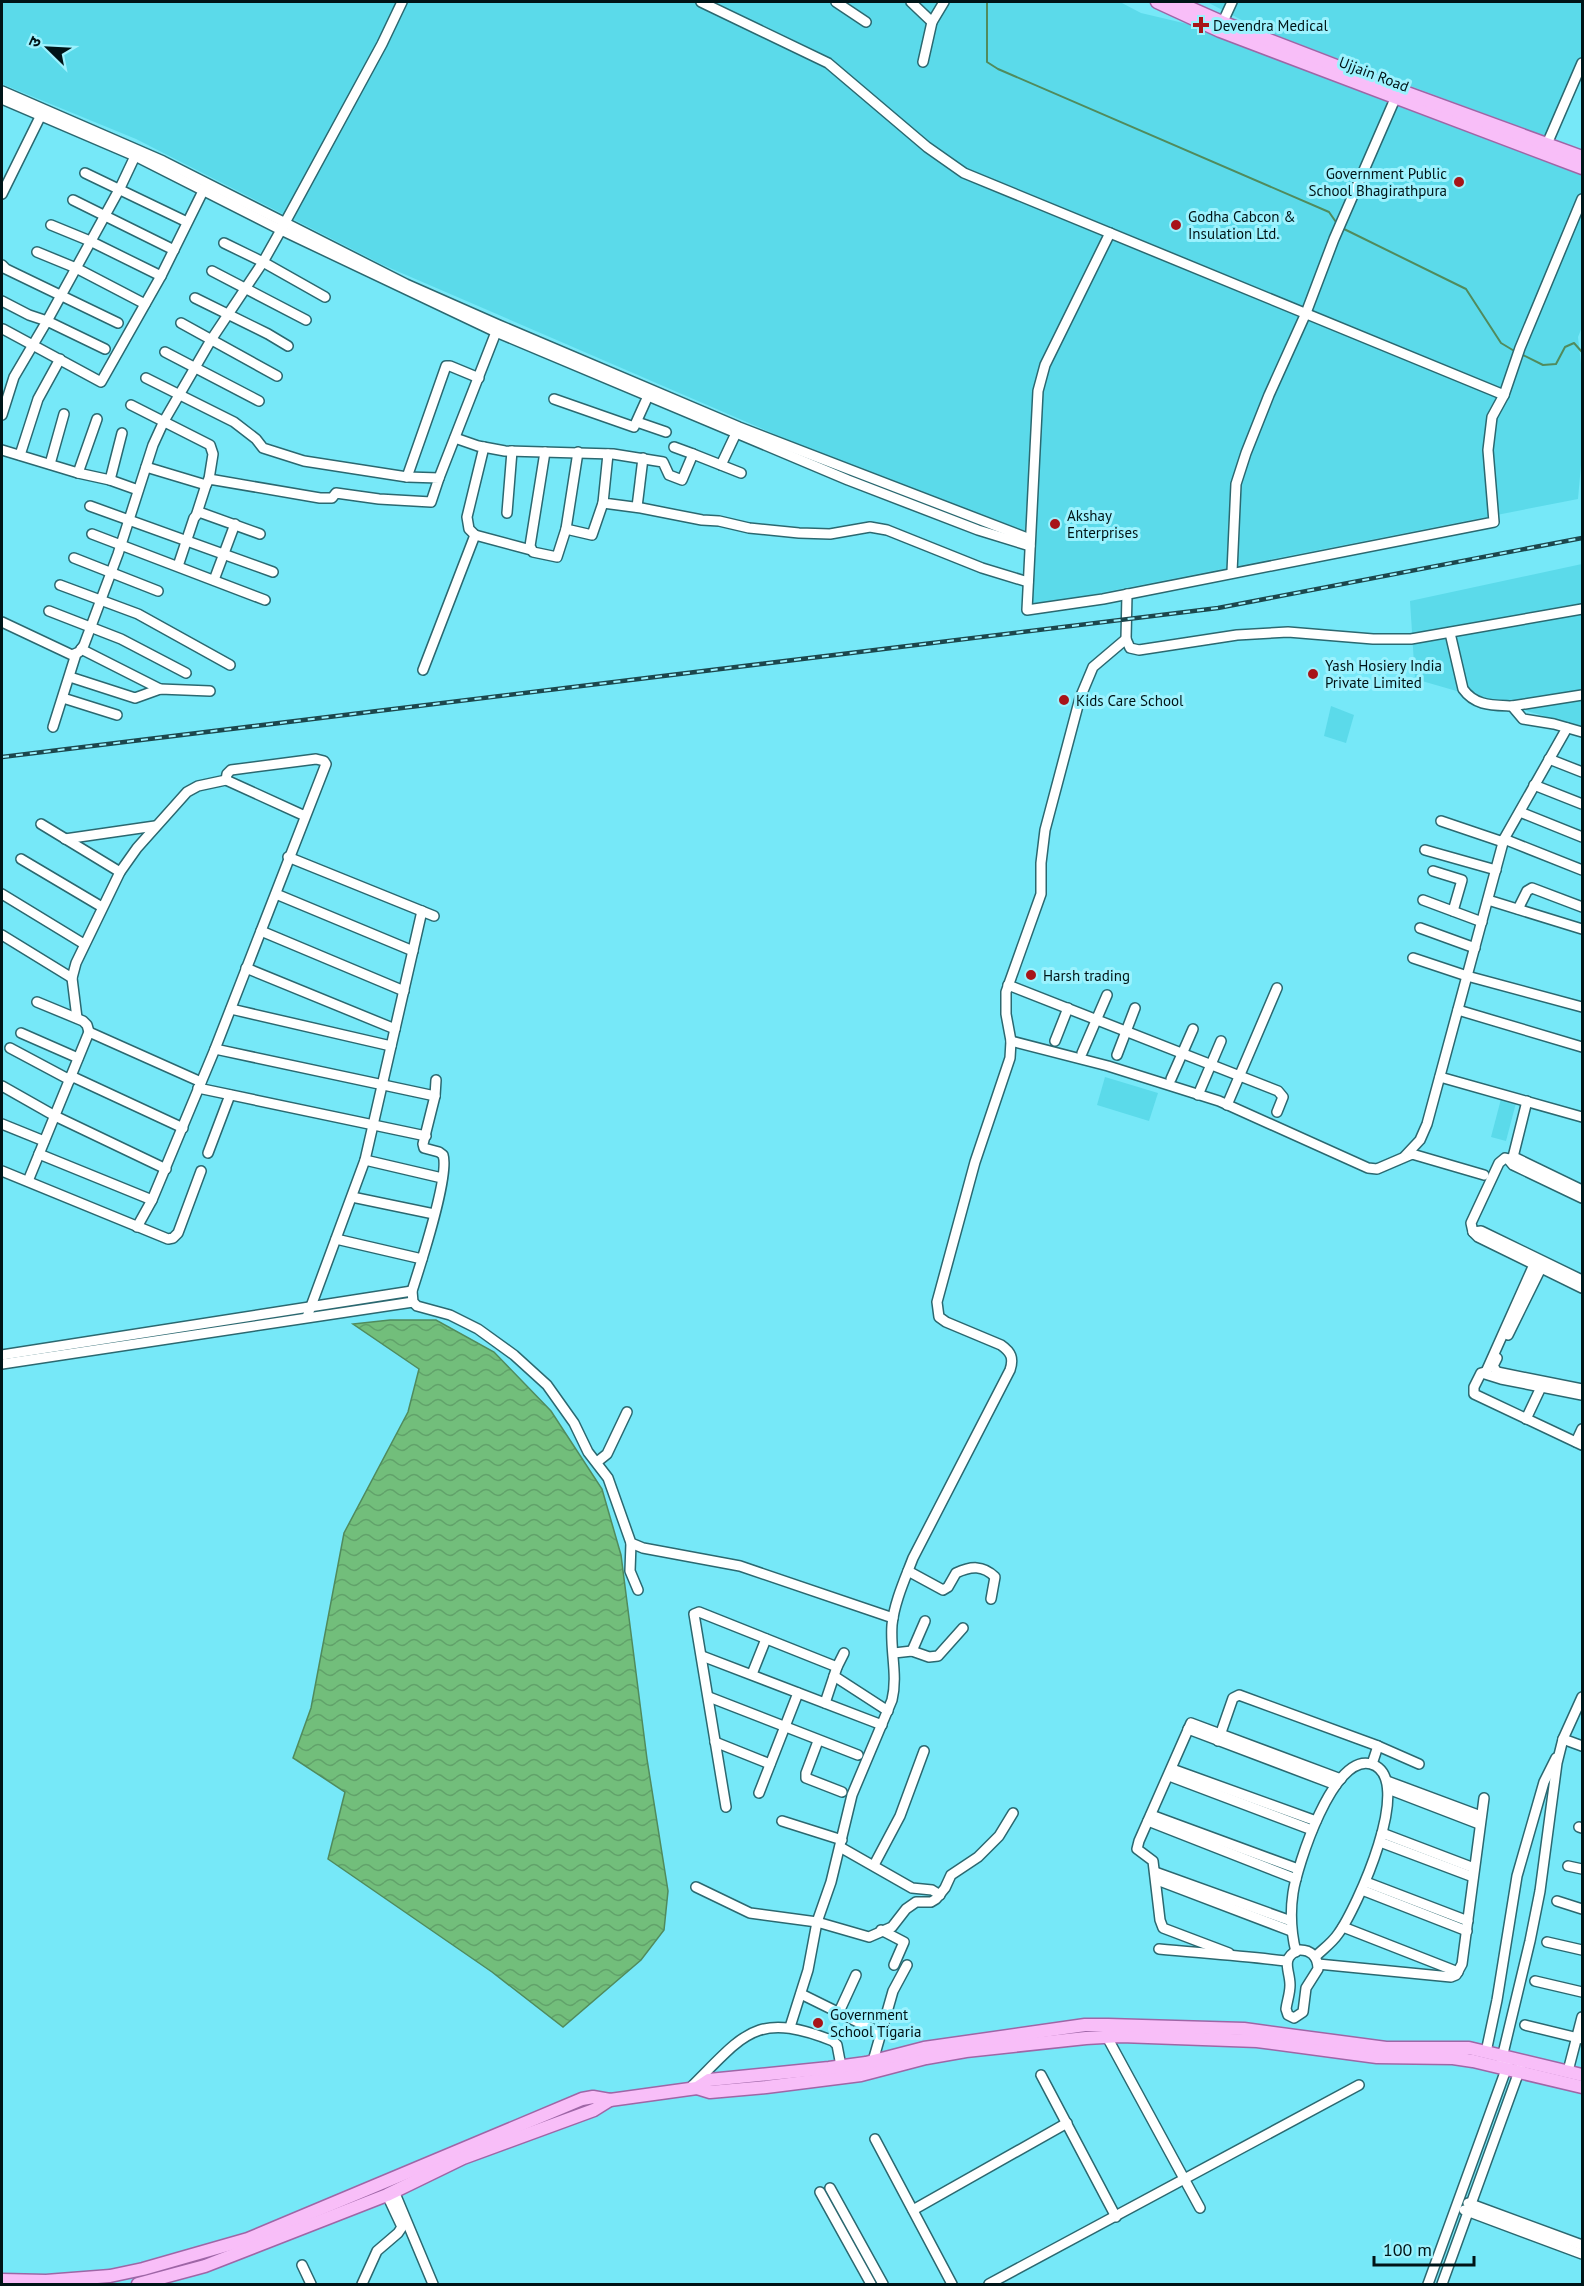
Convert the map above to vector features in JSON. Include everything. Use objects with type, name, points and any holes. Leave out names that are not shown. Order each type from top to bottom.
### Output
[{"type":"main road","name":"Ujjain Road","points":[[1157,2],[1582,168]]},
{"type":"main road","name":"Ujjain Road","points":[[1175,2],[1221,27]]},
{"type":"main road","name":"Ujjain Road","points":[[1397,95],[1582,157]]},
{"type":"main road","points":[[2,2280],[46,2283],[110,2276],[248,2239],[582,2098],[610,2100],[693,2088],[709,2080],[841,2066],[935,2047],[1085,2025],[1107,2031],[1257,2041],[1377,2057],[1453,2058],[1568,2071],[1582,2075]]},
{"type":"main road","points":[[693,2088],[710,2092],[861,2075],[926,2058],[1107,2031],[1231,2028],[1386,2048],[1469,2048],[1582,2087]]},
{"type":"main road","points":[[138,2284],[205,2266],[391,2193],[463,2158],[594,2110],[610,2100]]},
{"type":"street","points":[[53,727],[79,651],[92,627],[146,466],[164,421],[211,340],[263,262],[382,44],[402,2]]},
{"type":"street","points":[[701,2],[828,63],[927,147],[980,180],[1504,395]]},
{"type":"street","points":[[836,2],[866,22]]},
{"type":"street","points":[[911,2],[932,22]]},
{"type":"street","points":[[923,62],[932,22],[944,2]]},
{"type":"street","points":[[1221,27],[1232,2]]},
{"type":"street","points":[[1547,144],[1582,63]]},
{"type":"street","points":[[2,91],[42,113]]},
{"type":"street","points":[[1232,572],[1236,484],[1269,395],[1306,313],[1334,239],[1397,95]]},
{"type":"street","points":[[2,99],[42,113],[137,153],[283,226],[497,328],[738,430],[1030,542]]},
{"type":"street","points":[[2,194],[42,113]]},
{"type":"street","points":[[2,415],[14,377],[120,188],[137,153]]},
{"type":"street","points":[[85,173],[187,222]]},
{"type":"street","points":[[3,329],[101,382],[161,276],[206,186]]},
{"type":"street","points":[[1110,233],[1045,365],[1037,401],[1027,610],[1127,594],[1494,522],[1488,450],[1492,417],[1504,395],[1520,348],[1582,199]]},
{"type":"street","points":[[73,200],[174,250]]},
{"type":"street","points":[[51,225],[90,241],[161,276]]},
{"type":"street","points":[[224,243],[325,297]]},
{"type":"street","points":[[37,252],[76,268],[145,304]]},
{"type":"street","points":[[2,265],[118,323]]},
{"type":"street","points":[[212,271],[306,320]]},
{"type":"street","points":[[195,298],[288,346]]},
{"type":"street","points":[[2,301],[105,349]]},
{"type":"street","points":[[181,323],[277,376]]},
{"type":"street","points":[[146,466],[208,482],[320,498],[332,498],[336,493],[379,499],[431,502],[497,328]]},
{"type":"street","points":[[165,352],[259,401]]},
{"type":"street","points":[[20,455],[38,399],[60,359]]},
{"type":"street","points":[[407,477],[446,366],[479,378]]},
{"type":"street","points":[[146,378],[234,422],[256,439],[263,448],[304,461],[407,477],[439,478]]},
{"type":"street","points":[[554,399],[634,428],[652,394]]},
{"type":"street","points":[[131,405],[210,445],[213,454],[208,482],[178,566]]},
{"type":"street","points":[[50,464],[64,414]]},
{"type":"street","points":[[78,473],[97,419]]},
{"type":"street","points":[[637,422],[666,432]]},
{"type":"street","points":[[721,465],[738,430]]},
{"type":"street","points":[[110,480],[122,433]]},
{"type":"street","points":[[455,438],[484,447],[512,451],[578,452],[643,458],[663,462],[669,475],[682,480],[693,454]]},
{"type":"street","points":[[484,447],[467,517],[469,529],[475,536],[557,557],[566,530],[578,452]]},
{"type":"street","points":[[674,447],[741,473]]},
{"type":"street","points":[[2,450],[138,490]]},
{"type":"street","points":[[507,513],[512,451]]},
{"type":"street","points":[[531,550],[545,452]]},
{"type":"street","points":[[566,530],[592,535],[603,503],[608,454]]},
{"type":"street","points":[[637,507],[643,458]]},
{"type":"street","points":[[603,503],[750,528],[799,533],[830,534],[870,527],[887,530],[982,568],[1028,582]]},
{"type":"street","points":[[90,506],[273,572]]},
{"type":"street","points":[[197,513],[203,512],[260,534]]},
{"type":"street","points":[[214,580],[235,524]]},
{"type":"street","points":[[92,534],[264,600]]},
{"type":"street","points":[[423,670],[475,536]]},
{"type":"street","points":[[74,558],[158,591]]},
{"type":"street","points":[[60,585],[138,614],[231,665]]},
{"type":"street","points":[[1127,594],[1126,639],[1130,648],[1139,650],[1237,635],[1288,632],[1373,639],[1412,639],[1582,609]]},
{"type":"street","points":[[48,611],[121,639],[186,673]]},
{"type":"street","points":[[2,622],[72,655],[79,651]]},
{"type":"street","points":[[1450,633],[1463,690],[1468,696],[1484,704],[1512,706],[1582,695]]},
{"type":"street","points":[[790,2028],[813,1954],[818,1922],[852,1795],[888,1712],[896,1685],[893,1618],[908,1571],[1013,1361],[1009,1351],[1001,1345],[939,1317],[937,1302],[975,1162],[1010,1058],[1011,1041],[1005,999],[1041,894],[1041,863],[1045,830],[1088,675],[1093,666],[1126,639]]},
{"type":"street","points":[[79,651],[160,689]]},
{"type":"street","points":[[70,676],[135,698],[160,689],[210,691]]},
{"type":"street","points":[[63,698],[117,715]]},
{"type":"street","points":[[1512,706],[1523,719],[1582,732]]},
{"type":"street","points":[[1405,1156],[1420,1140],[1427,1124],[1504,840],[1567,728]]},
{"type":"street","points":[[137,1227],[152,1200],[183,1128],[326,764],[320,759],[231,770],[226,774],[226,780]]},
{"type":"street","points":[[1549,759],[1582,772]]},
{"type":"street","points":[[77,1018],[72,978],[84,944],[102,907],[120,872],[155,826],[187,792],[198,786],[226,780],[305,816]]},
{"type":"street","points":[[1534,786],[1582,804]]},
{"type":"street","points":[[1520,812],[1582,837]]},
{"type":"street","points":[[1441,821],[1504,840],[1582,870]]},
{"type":"street","points":[[41,824],[120,872]]},
{"type":"street","points":[[65,839],[155,826]]},
{"type":"street","points":[[1425,850],[1496,870]]},
{"type":"street","points":[[288,857],[434,916]]},
{"type":"street","points":[[21,859],[102,907]]},
{"type":"street","points":[[1433,871],[1462,880],[1453,911]]},
{"type":"street","points":[[1518,909],[1527,891],[1532,888],[1582,907]]},
{"type":"street","points":[[2,894],[84,944]]},
{"type":"street","points":[[276,894],[413,951]]},
{"type":"street","points":[[1423,900],[1482,922]]},
{"type":"street","points":[[1488,900],[1582,929]]},
{"type":"street","points":[[309,1312],[365,1160],[422,911]]},
{"type":"street","points":[[1420,928],[1475,948]]},
{"type":"street","points":[[261,931],[404,991]]},
{"type":"street","points":[[2,935],[72,978]]},
{"type":"street","points":[[1413,958],[1467,976],[1582,1007]]},
{"type":"street","points":[[246,968],[395,1029]]},
{"type":"street","points":[[1008,985],[1282,1094],[1277,1112]]},
{"type":"street","points":[[1227,1105],[1277,988]]},
{"type":"street","points":[[1082,1053],[1107,994]]},
{"type":"street","points":[[28,1181],[89,1032],[87,1025],[77,1018],[37,1002]]},
{"type":"street","points":[[1055,1041],[1068,1008]]},
{"type":"street","points":[[1117,1055],[1135,1008]]},
{"type":"street","points":[[231,1009],[391,1046]]},
{"type":"street","points":[[1458,1010],[1582,1047]]},
{"type":"street","points":[[1171,1079],[1193,1029]]},
{"type":"street","points":[[89,1032],[200,1085],[230,1095],[426,1136]]},
{"type":"street","points":[[21,1033],[78,1058]]},
{"type":"street","points":[[1011,1041],[1108,1066],[1227,1105],[1368,1168],[1377,1169],[1405,1156],[1420,1155],[1484,1175]]},
{"type":"street","points":[[1198,1095],[1221,1041]]},
{"type":"street","points":[[10,1048],[70,1078],[183,1128]]},
{"type":"street","points":[[215,1049],[435,1096]]},
{"type":"street","points":[[1440,1077],[1582,1117]]},
{"type":"street","points":[[412,1302],[412,1291],[434,1214],[445,1161],[443,1155],[424,1148],[423,1144],[435,1096],[436,1080]]},
{"type":"street","points":[[2,1086],[55,1116],[166,1168]]},
{"type":"street","points":[[208,1153],[230,1095]]},
{"type":"street","points":[[1527,1101],[1511,1158],[1513,1165],[1582,1198]]},
{"type":"street","points":[[2,1124],[44,1141]]},
{"type":"street","points":[[39,1154],[152,1200]]},
{"type":"street","points":[[1582,1190],[1511,1158],[1505,1158],[1499,1163],[1471,1223],[1473,1232],[1478,1237],[1582,1280]]},
{"type":"street","points":[[365,1160],[442,1178]]},
{"type":"street","points":[[2,1171],[160,1238],[168,1239],[178,1233],[201,1171]]},
{"type":"street","points":[[352,1197],[434,1214]]},
{"type":"street","points":[[336,1239],[422,1259]]},
{"type":"street","points":[[1539,1263],[1582,1288]]},
{"type":"street","points":[[1539,1263],[1485,1372],[1481,1373],[1476,1382],[1474,1394],[1579,1444],[1582,1429]]},
{"type":"street","points":[[1539,1263],[1493,1366],[1497,1372],[1582,1395]]},
{"type":"street","points":[[2,1364],[309,1312],[412,1291]]},
{"type":"street","points":[[2,1355],[309,1312],[412,1302],[421,1308],[450,1315],[478,1329],[531,1369],[564,1406],[588,1452],[608,1478],[631,1543],[630,1571],[638,1590]]},
{"type":"street","points":[[1485,1372],[1485,1375],[1490,1377],[1582,1389]]},
{"type":"street","points":[[1526,1419],[1543,1384]]},
{"type":"street","points":[[597,1462],[607,1454],[627,1412]]},
{"type":"street","points":[[631,1543],[643,1548],[740,1566],[893,1618]]},
{"type":"street","points":[[908,1571],[943,1590],[948,1587],[956,1573],[975,1567],[980,1568],[995,1577],[992,1599]]},
{"type":"street","points":[[726,1807],[694,1617],[696,1612],[766,1639],[835,1672],[888,1712]]},
{"type":"street","points":[[912,1650],[925,1621]]},
{"type":"street","points":[[894,1653],[912,1650],[929,1657],[938,1656],[963,1628]]},
{"type":"street","points":[[752,1674],[766,1639]]},
{"type":"street","points":[[825,1703],[844,1653]]},
{"type":"street","points":[[702,1656],[882,1725]]},
{"type":"street","points":[[759,1793],[798,1693]]},
{"type":"street","points":[[1220,1737],[1233,1698],[1239,1695],[1378,1746],[1419,1764]]},
{"type":"street","points":[[709,1697],[858,1755]]},
{"type":"street","points":[[1442,2284],[1470,2208],[1510,2064],[1560,1752],[1563,1739],[1578,1716],[1582,1697]]},
{"type":"street","points":[[1229,1953],[1163,1928],[1153,1861],[1137,1849],[1190,1726],[1339,1782]]},
{"type":"street","points":[[1563,1739],[1582,1746]]},
{"type":"street","points":[[818,1740],[806,1778],[842,1792]]},
{"type":"street","points":[[715,1742],[770,1764]]},
{"type":"street","points":[[1372,1764],[1378,1746]]},
{"type":"street","points":[[874,1865],[900,1816],[924,1751]]},
{"type":"street","points":[[1486,2052],[1497,2000],[1517,1876],[1544,1782],[1560,1752]]},
{"type":"street","points":[[1294,2018],[1303,2013],[1306,1988],[1317,1974],[1317,1960],[1343,1927],[1364,1886],[1381,1838],[1387,1785],[1381,1769],[1372,1764],[1359,1765],[1339,1782],[1314,1826],[1297,1874],[1291,1926],[1296,1952]]},
{"type":"street","points":[[1171,1772],[1314,1826]]},
{"type":"street","points":[[1387,1785],[1480,1820]]},
{"type":"street","points":[[1294,2018],[1288,2015],[1286,2009],[1290,1981],[1286,1967],[1287,1961],[1296,1952],[1309,1951],[1317,1960],[1451,1977],[1458,1972],[1462,1964],[1468,1926],[1484,1798]]},
{"type":"street","points":[[696,1887],[750,1913],[818,1922],[864,1937],[892,1927],[906,1909],[916,1902],[931,1902],[940,1895],[951,1875],[978,1857],[999,1836],[1012,1813]]},
{"type":"street","points":[[1150,1818],[1297,1874]]},
{"type":"street","points":[[782,1821],[841,1843],[916,1889],[932,1890],[940,1895]]},
{"type":"street","points":[[1381,1838],[1473,1872]]},
{"type":"street","points":[[1568,1866],[1582,1869]]},
{"type":"street","points":[[1156,1876],[1291,1926]]},
{"type":"street","points":[[1364,1886],[1468,1926]]},
{"type":"street","points":[[916,1889],[916,1902]]},
{"type":"street","points":[[1557,1901],[1582,1909]]},
{"type":"street","points":[[1343,1927],[1458,1972]]},
{"type":"street","points":[[881,1930],[904,1942],[894,1965]]},
{"type":"street","points":[[1547,1942],[1582,1950]]},
{"type":"street","points":[[1159,1949],[1212,1954],[1229,1953],[1287,1961]]},
{"type":"street","points":[[873,2061],[893,1991],[907,1965]]},
{"type":"street","points":[[839,2012],[856,1975]]},
{"type":"street","points":[[1536,1981],[1582,1992]]},
{"type":"street","points":[[801,1994],[880,2033]]},
{"type":"street","points":[[1568,2071],[1580,2039],[1582,2017]]},
{"type":"street","points":[[1292,2036],[1294,2018]]},
{"type":"street","points":[[1525,2025],[1580,2039]]},
{"type":"street","points":[[693,2088],[742,2038],[766,2028],[790,2028],[833,2041],[837,2045],[841,2066]]},
{"type":"street","points":[[1107,2031],[1200,2208]]},
{"type":"street","points":[[1428,2284],[1510,2064]]},
{"type":"street","points":[[1041,2075],[1116,2217]]},
{"type":"street","points":[[989,2284],[1359,2085]]},
{"type":"street","points":[[913,2210],[1067,2123]]},
{"type":"street","points":[[875,2139],[952,2284]]},
{"type":"street","points":[[830,2188],[883,2284]]},
{"type":"street","points":[[820,2192],[871,2284]]},
{"type":"street","points":[[362,2284],[377,2251],[398,2233],[402,2226],[391,2193]]},
{"type":"street","points":[[391,2193],[433,2284]]},
{"type":"street","points":[[1458,2204],[1582,2245]]},
{"type":"street","points":[[1470,2208],[1582,2254]]},
{"type":"street","points":[[302,2265],[311,2284]]},
{"type":"shaded area","points":[[2,2],[1120,2],[1141,13],[1213,30],[1427,111],[1582,176],[1582,327],[1578,337],[1582,373],[1582,454],[1578,499],[1029,607],[1032,538],[802,446],[383,265],[136,139],[2,84]]},
{"type":"shaded area","points":[[1207,2],[1582,2],[1582,57],[1547,137],[1259,29]]},
{"type":"shaded area","points":[[1582,564],[1582,727],[1415,679],[1410,601]]},
{"type":"shaded area","points":[[1331,706],[1354,715],[1346,743],[1324,736]]},
{"type":"shaded area","points":[[1105,1077],[1158,1093],[1149,1121],[1097,1105]]},
{"type":"shaded area","points":[[1501,1099],[1516,1103],[1506,1141],[1491,1137]]},
{"type":"water","points":[[390,1320],[436,1320],[494,1352],[551,1411],[602,1489],[621,1555],[647,1759],[668,1891],[664,1930],[641,1960],[563,2027],[492,1972],[328,1859],[345,1792],[293,1758],[311,1708],[344,1533],[408,1412],[419,1369],[353,1324]]},
{"type":"waterway","points":[[987,2],[987,62],[998,69],[1329,212],[1338,225]]},
{"type":"waterway","points":[[1342,228],[1466,289],[1501,343],[1516,352]]},
{"type":"waterway","points":[[1521,354],[1543,365],[1556,364],[1565,347],[1574,343],[1582,352]]},
{"type":"railway","points":[[2,757],[1218,608],[1582,538]]},
{"type":"place","name":"Devendra Medical","points":[[1201,25]]},
{"type":"place","name":"Government Public School Bhagirathpura","points":[[1459,182]]},
{"type":"place","name":"Godha Cabcon & Insulation Ltd.","points":[[1176,225]]},
{"type":"place","name":"Akshay Enterprises","points":[[1055,524]]},
{"type":"place","name":"Yash Hosiery India Private Limited","points":[[1313,674]]},
{"type":"place","name":"Kids Care School","points":[[1064,700]]},
{"type":"place","name":"Harsh trading","points":[[1031,975]]},
{"type":"place","name":"Government School Tigaria","points":[[818,2023]]}]
